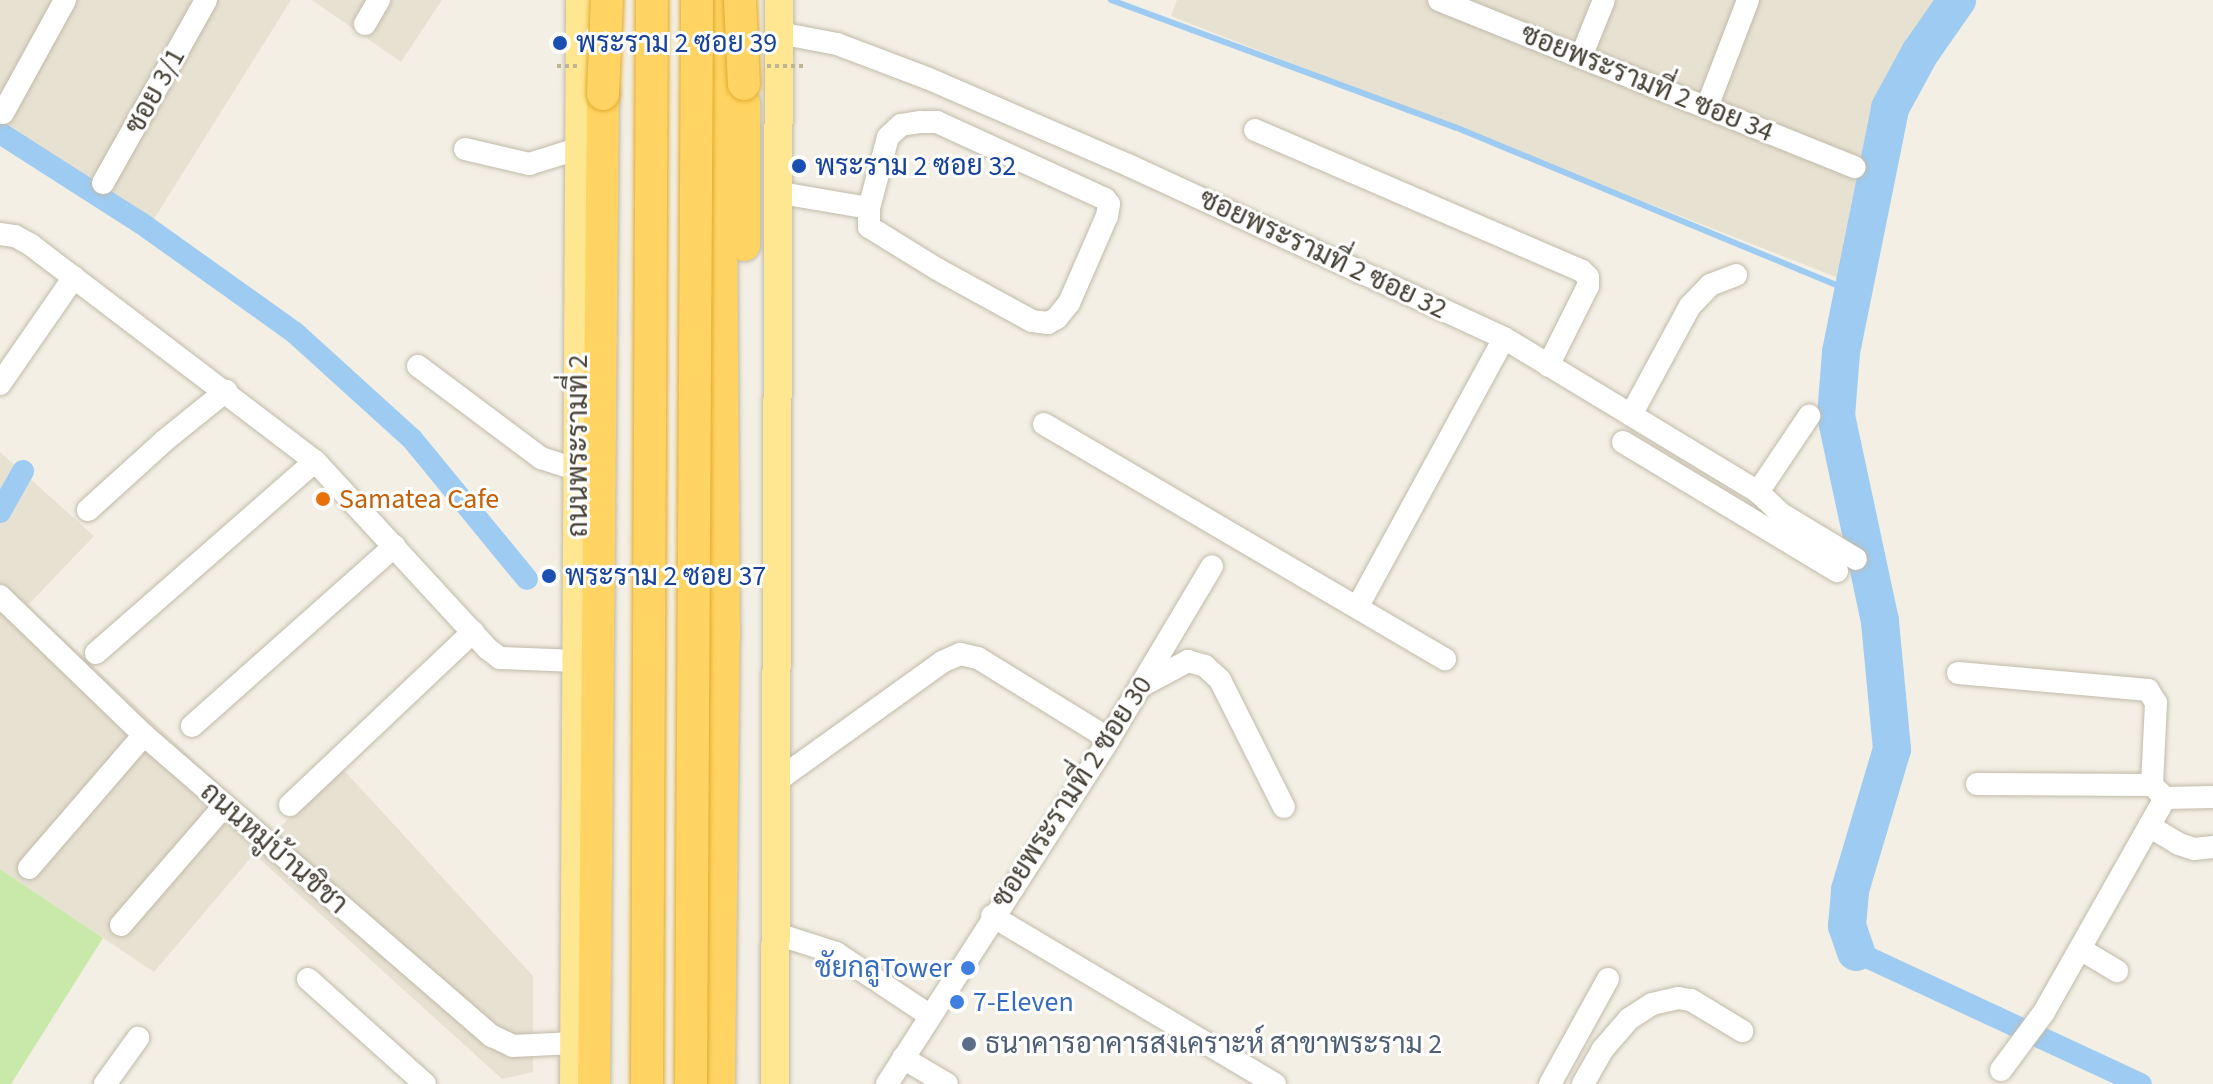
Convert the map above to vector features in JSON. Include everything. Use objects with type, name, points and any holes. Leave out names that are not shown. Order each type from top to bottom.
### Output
[{"type":"highway","points":[[594,1084],[603,94],[607,0]]},
{"type":"highway","points":[[635,1084],[641,0]]},
{"type":"highway","points":[[647,1084],[652,0]]},
{"type":"highway","points":[[691,1084],[697,0]]},
{"type":"highway","points":[[719,1084],[724,638],[721,160],[726,0]]},
{"type":"highway","points":[[740,0],[744,84],[741,1084]]},
{"type":"main road","name":"ถนนพระรามที่ 2","points":[[574,1084],[580,0]]},
{"type":"main road","points":[[775,1084],[781,193],[779,0]]},
{"type":"street","points":[[3,113],[65,0]]},
{"type":"street","name":"ซอย 3/1","points":[[103,183],[206,0]]},
{"type":"street","points":[[365,24],[379,0]]},
{"type":"street","points":[[1581,57],[1604,0]]},
{"type":"street","points":[[1707,107],[1748,0]]},
{"type":"street","name":"ซอยพระรามที่ 2 ซอย 34","points":[[1444,1],[1855,167]]},
{"type":"street","name":"ซอยพระรามที่ 2 ซอย 32","points":[[779,33],[837,44],[927,78],[1128,165],[1504,338],[1758,492],[1847,565],[1716,497]]},
{"type":"street","points":[[921,122],[937,122],[1105,199],[1109,204],[1069,303],[1063,314],[1048,323],[1032,321],[873,229],[867,223],[869,208],[888,137],[901,125],[921,122]]},
{"type":"street","points":[[1255,130],[1582,271],[1588,277],[1588,286],[1548,366]]},
{"type":"street","points":[[465,149],[529,164],[580,148]]},
{"type":"street","points":[[781,193],[869,208]]},
{"type":"street","points":[[0,234],[15,236],[31,245],[315,461],[500,658],[578,661]]},
{"type":"street","points":[[1631,415],[1690,306],[1710,285],[1736,275]]},
{"type":"street","points":[[0,384],[74,277]]},
{"type":"street","points":[[1358,606],[1504,338]]},
{"type":"street","points":[[418,366],[541,458],[577,470]]},
{"type":"street","points":[[88,510],[164,441],[226,391]]},
{"type":"street","points":[[1758,492],[1809,416]]},
{"type":"street","points":[[1044,424],[1445,659]]},
{"type":"street","points":[[1623,442],[1716,497],[1732,475]]},
{"type":"street","points":[[96,653],[315,461]]},
{"type":"street","points":[[192,726],[395,546]]},
{"type":"street","name":"ซอยพระรามที่ 2 ซอย 30","points":[[887,1084],[992,916],[1109,739],[1212,566]]},
{"type":"street","name":"ถนนหมู่บ้านชิชา","points":[[0,596],[144,735],[492,1036],[513,1046],[574,1043]]},
{"type":"street","points":[[290,805],[473,632]]},
{"type":"street","points":[[778,780],[942,662],[960,654],[978,658],[1109,739]]},
{"type":"street","points":[[1141,686],[1188,661],[1205,666],[1220,680],[1284,807]]},
{"type":"street","points":[[1958,673],[2148,690],[2156,703],[2159,792],[2149,826],[2082,950],[2044,1012],[2001,1070]]},
{"type":"street","points":[[29,868],[144,735]]},
{"type":"street","points":[[1977,784],[2213,797]]},
{"type":"street","points":[[121,925],[224,806]]},
{"type":"street","points":[[2149,826],[2194,849],[2213,847]]},
{"type":"street","points":[[992,916],[1270,1083]]},
{"type":"street","points":[[777,934],[836,953],[929,1015]]},
{"type":"street","points":[[2082,950],[2117,971]]},
{"type":"street","points":[[308,979],[425,1084]]},
{"type":"street","points":[[1550,1084],[1608,979]]},
{"type":"street","points":[[1583,1084],[1603,1049],[1629,1019],[1652,1004],[1678,998],[1691,1000],[1742,1031]]},
{"type":"street","points":[[105,1084],[138,1038]]},
{"type":"street","points":[[903,1058],[947,1084]]},
{"type":"shaded area","points":[[0,0],[291,0],[154,219],[0,132]]},
{"type":"shaded area","points":[[312,0],[442,0],[401,62]]},
{"type":"shaded area","points":[[1177,0],[1951,0],[1887,99],[1874,134],[1846,281],[1171,16]]},
{"type":"shaded area","points":[[0,452],[94,536],[28,605],[273,834],[341,767],[533,976],[533,1072],[502,1079],[254,854],[154,972],[0,869]]},
{"type":"green space","points":[[0,869],[103,938],[11,1084],[0,1084]]},
{"type":"waterway","points":[[1111,0],[1455,127],[1851,291]]},
{"type":"waterway","points":[[1856,952],[1847,926],[1850,890],[1892,749],[1880,621],[1836,416],[1841,352],[1890,108],[1920,53],[1957,0]]},
{"type":"waterway","points":[[0,133],[141,223],[294,332],[412,439],[527,579]]},
{"type":"waterway","points":[[0,512],[23,471]]},
{"type":"waterway","points":[[1856,952],[2141,1084]]},
{"type":"place","name":"พระราม 2 ซอย 39","points":[[560,43]]},
{"type":"place","name":"พระราม 2 ซอย 32","points":[[799,166]]},
{"type":"place","name":"Samatea Cafe","points":[[323,499]]},
{"type":"place","name":"พระราม 2 ซอย 37","points":[[549,576]]},
{"type":"place","name":"ชัยกลูTower","points":[[968,968]]},
{"type":"place","name":"7-Eleven","points":[[957,1002]]},
{"type":"place","name":"ธนาคารอาคารสงเคราะห์ สาขาพระราม 2","points":[[969,1044]]}]
